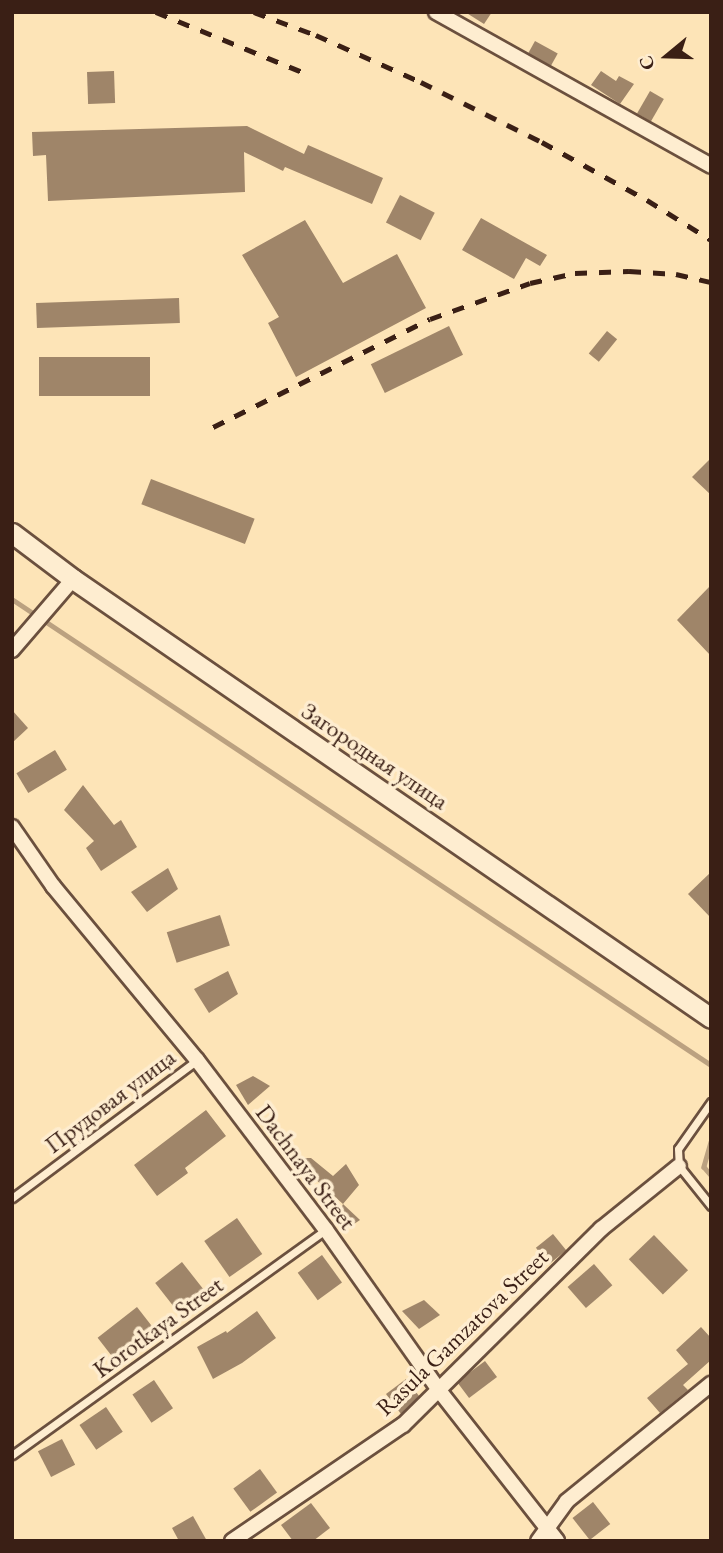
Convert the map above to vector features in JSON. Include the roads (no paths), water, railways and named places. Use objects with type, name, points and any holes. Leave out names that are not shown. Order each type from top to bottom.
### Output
[{"type":"main road","name":"Загородная улица","points":[[12,533],[73,579],[711,1018]]},
{"type":"street","points":[[436,12],[711,166]]},
{"type":"street","points":[[12,650],[73,579]]},
{"type":"street","name":"Dachnaya Street","points":[[12,827],[53,886],[197,1060],[326,1230],[542,1535],[556,1541]]},
{"type":"street","name":"Rasula Gamzatova Street","points":[[232,1541],[403,1425],[601,1229],[679,1166]]},
{"type":"street","points":[[542,1535],[567,1501],[711,1384]]},
{"type":"lane","name":"Прудовая улица","points":[[12,1198],[197,1060]]},
{"type":"lane","points":[[711,1102],[678,1149],[679,1166],[711,1206]]},
{"type":"lane","name":"Korotkaya Street","points":[[12,1455],[326,1230]]},
{"type":"waterway","points":[[12,599],[711,1065]]},
{"type":"waterway","points":[[711,1142],[704,1167],[711,1175]]},
{"type":"railway","points":[[156,12],[302,72]]},
{"type":"railway","points":[[254,12],[316,35],[421,82],[542,142],[647,200],[711,240]]},
{"type":"railway","points":[[213,427],[430,319],[530,283],[575,273],[629,271],[676,274],[711,282]]}]
